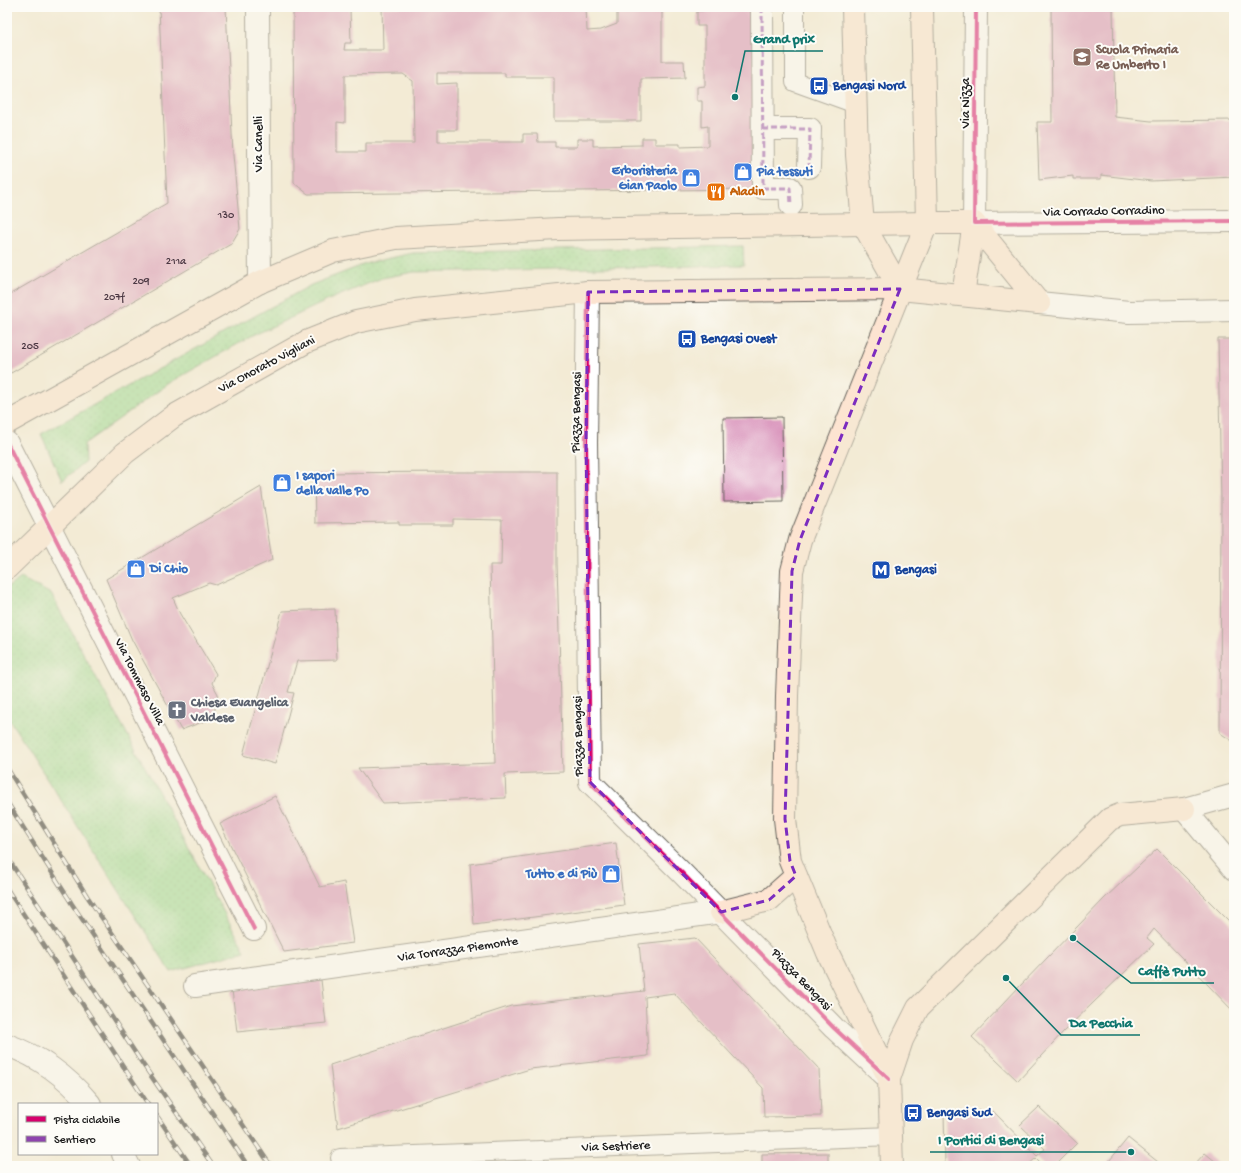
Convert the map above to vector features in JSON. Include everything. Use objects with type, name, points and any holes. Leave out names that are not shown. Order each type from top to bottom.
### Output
[{"type":"main road","points":[[853,7],[858,155],[863,224],[900,289]]},
{"type":"main road","points":[[900,289],[927,222],[922,7]]},
{"type":"main road","name":"Via Corrado Corradino","points":[[863,224],[927,222],[974,224]]},
{"type":"main road","points":[[7,423],[260,282],[332,251],[396,238],[558,229],[863,224]]},
{"type":"main road","points":[[963,295],[974,224]]},
{"type":"main road","points":[[974,224],[1039,303]]},
{"type":"main road","points":[[588,292],[900,289],[1039,303]]},
{"type":"main road","name":"Piazza Bengasi","points":[[889,1079],[828,953],[796,876],[790,861],[785,820],[792,571],[806,526],[900,289]]},
{"type":"main road","name":"Via Onorato Vigliani","points":[[7,568],[125,453],[174,416],[306,342],[356,322],[415,310],[588,292]]},
{"type":"main road","points":[[892,1166],[889,1079],[902,1040],[918,1008],[1110,819],[1120,815],[1184,809]]},
{"type":"main road","points":[[721,912],[769,900],[796,876]]},
{"type":"street","name":"Via Canelli","points":[[258,7],[260,282]]},
{"type":"street","points":[[762,7],[763,188],[790,188],[791,205]]},
{"type":"street","name":"Via Nizza","points":[[974,224],[976,7]]},
{"type":"street","points":[[762,129],[810,129],[809,167]]},
{"type":"street","name":"Via Corrado Corradino","points":[[974,224],[1234,221]]},
{"type":"street","name":"Piazza Bengasi","points":[[588,292],[586,442],[590,782],[721,912],[834,1028],[889,1079]]},
{"type":"street","points":[[1039,303],[1129,312],[1234,310]]},
{"type":"street","name":"Via Tommaso Villa","points":[[7,443],[254,930]]},
{"type":"street","points":[[1234,795],[1184,809],[1234,869]]},
{"type":"street","name":"Via Torrazza Piemonte","points":[[195,986],[721,912]]},
{"type":"street","points":[[7,1045],[31,1055],[56,1072],[84,1097]]},
{"type":"street","points":[[124,1155],[129,1166]]},
{"type":"lane","points":[[795,7],[795,82],[856,104]]},
{"type":"lane","name":"Via Sestriere","points":[[340,1158],[892,1136]]},
{"type":"highlighted area","points":[[900,289],[800,540],[792,571],[785,819],[790,861],[796,876],[769,900],[721,912],[590,782],[586,442],[588,292]]},
{"type":"green space","points":[[743,246],[744,265],[414,272],[382,278],[333,298],[252,336],[171,382],[84,444],[85,462],[62,481],[41,434],[311,285],[368,263],[413,253]]},
{"type":"green space","points":[[21,578],[51,594],[245,951],[171,972],[7,716],[7,588]]},
{"type":"building","points":[[159,7],[226,7],[233,155],[240,229],[231,244],[11,373],[7,366],[7,296],[167,203]]},
{"type":"building","points":[[293,7],[350,9],[351,43],[345,43],[344,50],[383,50],[382,7],[586,7],[587,31],[601,30],[617,24],[617,7],[662,7],[662,61],[684,61],[685,78],[641,79],[641,121],[554,121],[554,77],[505,77],[505,73],[437,73],[437,84],[457,83],[457,130],[438,130],[438,142],[523,142],[523,134],[537,134],[538,142],[555,142],[555,147],[577,147],[577,139],[593,139],[593,146],[642,145],[642,138],[655,138],[655,144],[680,144],[680,147],[708,146],[708,126],[702,127],[702,101],[697,101],[697,87],[705,86],[705,26],[697,26],[697,11],[703,11],[702,7],[754,7],[755,189],[308,194],[294,183]],"holes":[[[403,74],[413,81],[414,143],[366,143],[366,152],[337,152],[337,122],[345,123],[345,75]]]},
{"type":"building","name":"Scuola Primaria Re Umberto I","points":[[1051,7],[1113,7],[1115,117],[1151,121],[1234,120],[1234,177],[1151,181],[1101,175],[1101,179],[1073,179],[1073,176],[1039,180],[1037,122],[1052,122]]},
{"type":"building","points":[[1218,339],[1234,339],[1234,742],[1220,733],[1221,501]]},
{"type":"building","points":[[782,417],[783,501],[724,502],[723,418]]},
{"type":"building","points":[[557,472],[557,564],[563,772],[505,774],[506,798],[383,803],[358,768],[495,763],[490,565],[501,565],[502,520],[453,519],[453,525],[399,525],[399,522],[315,523],[314,473]]},
{"type":"building","points":[[261,487],[272,560],[216,585],[209,583],[173,598],[180,614],[216,674],[212,683],[218,694],[213,718],[181,730],[132,640],[106,579]]},
{"type":"building","points":[[335,609],[337,660],[297,661],[288,692],[294,693],[275,764],[243,755],[282,611]]},
{"type":"building","points":[[275,796],[320,887],[344,882],[353,943],[284,952],[220,824]]},
{"type":"building","points":[[616,843],[624,905],[474,925],[470,864]]},
{"type":"building","points":[[1157,849],[1234,926],[1234,1012],[1154,929],[1147,938],[1154,944],[1064,1031],[1018,1081],[972,1037],[1105,898]]},
{"type":"building","points":[[695,938],[819,1069],[821,1116],[764,1117],[763,1088],[674,993],[645,997],[648,1056],[530,1069],[338,1128],[330,1065],[511,1006],[644,991],[639,944]]},
{"type":"building","points":[[321,980],[326,1023],[237,1032],[232,990]]},
{"type":"building","points":[[1039,1107],[1077,1143],[1054,1166],[1044,1166],[1036,1158],[1027,1166],[945,1166],[944,1110],[993,1111],[1037,1156],[1045,1149],[1020,1125]]},
{"type":"building","points":[[1128,1138],[1163,1166],[1105,1166]]},
{"type":"building","points":[[828,1153],[828,1166],[762,1166],[762,1154]]},
{"type":"building","points":[[1205,1153],[1221,1166],[1193,1166]]},
{"type":"railway","points":[[7,768],[87,896],[271,1166]]},
{"type":"railway","points":[[7,802],[72,904],[248,1166]]},
{"type":"railway","points":[[7,857],[142,1063],[213,1166]]},
{"type":"railway","points":[[7,889],[147,1103]]},
{"type":"railway","points":[[158,1117],[191,1166]]},
{"type":"marked path","points":[[762,7],[763,188],[790,188],[791,205]]},
{"type":"marked path","points":[[763,129],[810,129],[809,167]]},
{"type":"cycle path","points":[[976,7],[974,223],[1234,221]]},
{"type":"cycle path","points":[[588,292],[586,442],[590,782],[681,872],[834,1028],[889,1079]]},
{"type":"cycle path","points":[[7,443],[254,929]]},
{"type":"place","name":"Scuola Primaria Re Umberto I","points":[[1082,57]]},
{"type":"place","name":"Bengasi Nord","points":[[819,86]]},
{"type":"place","name":"Grand prix","points":[[735,97]]},
{"type":"place","name":"Pia tessuti","points":[[743,172]]},
{"type":"place","name":"Erboristeria Gian Paolo","points":[[691,178]]},
{"type":"place","name":"Aladin","points":[[716,192]]},
{"type":"place","name":"Bengasi Ovest","points":[[687,339]]},
{"type":"place","name":"I sapori della valle Po","points":[[282,483]]},
{"type":"place","name":"Di Chio","points":[[136,569]]},
{"type":"place","name":"Bengasi","points":[[881,570]]},
{"type":"place","name":"Chiesa Evangelica Valdese","points":[[177,710]]},
{"type":"place","name":"Tutto e di Più","points":[[611,874]]},
{"type":"place","name":"Caffè Putto","points":[[1073,938]]},
{"type":"place","name":"Da Pecchia","points":[[1006,978]]},
{"type":"place","name":"Bengasi Sud","points":[[913,1113]]},
{"type":"place","name":"I Portici di Bengasi","points":[[1131,1152]]}]
